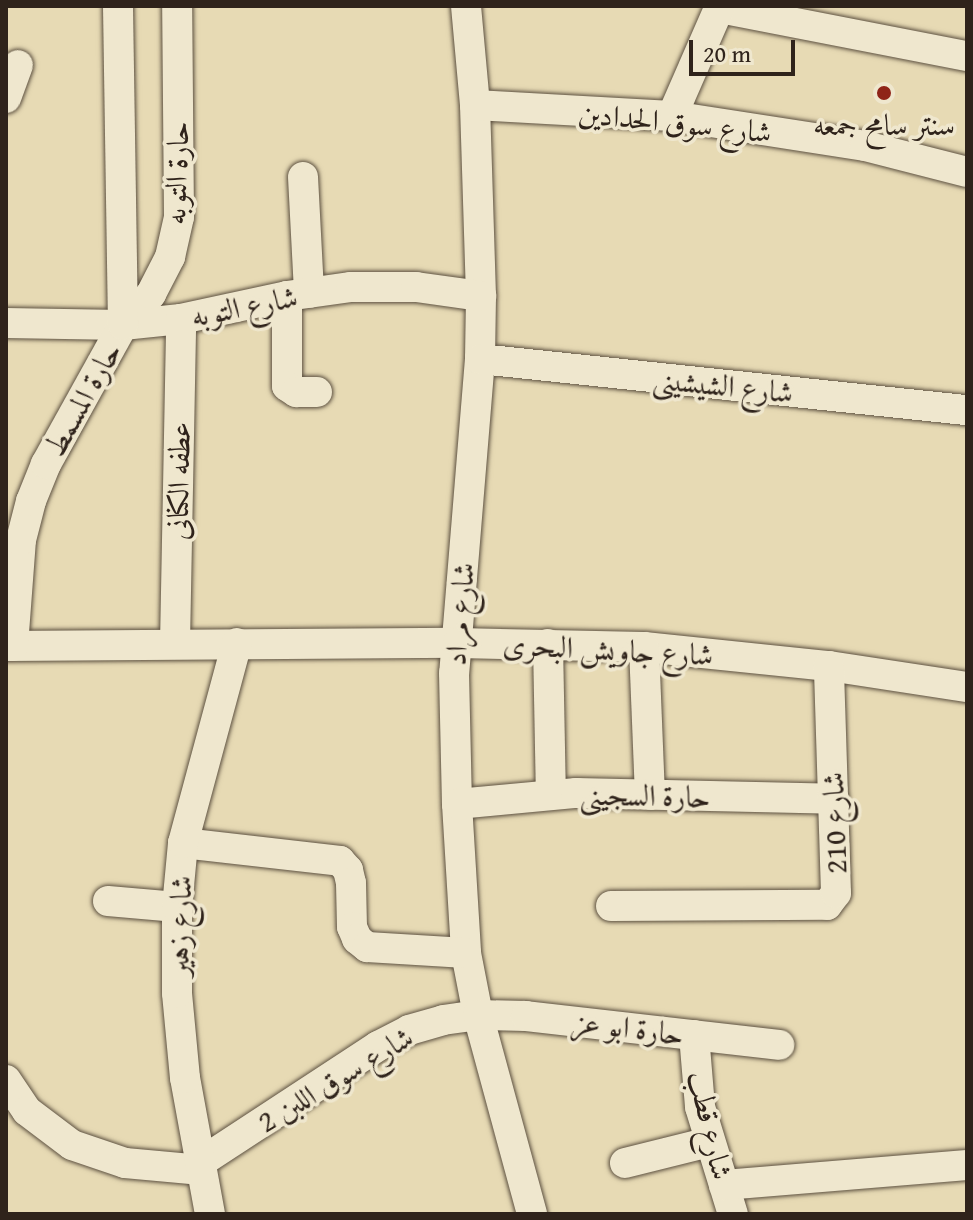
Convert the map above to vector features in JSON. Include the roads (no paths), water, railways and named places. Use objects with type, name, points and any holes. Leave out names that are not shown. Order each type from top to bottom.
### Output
[{"type":"street","name":"حارة المسمط","points":[[9,646],[21,540],[31,501],[46,464],[123,325],[118,6]]},
{"type":"street","name":"حارة التوبه","points":[[123,325],[151,294],[170,257],[179,217],[177,6]]},
{"type":"street","name":"شارع مراد","points":[[466,6],[475,105],[481,296],[480,359],[452,704],[457,804],[466,953],[478,1015],[532,1214]]},
{"type":"street","points":[[672,116],[719,7],[967,56]]},
{"type":"street","points":[[6,98],[18,65]]},
{"type":"street","name":"شارع سوق الحدادين","points":[[475,105],[672,116],[865,146],[967,172]]},
{"type":"street","points":[[303,177],[298,294],[287,386],[296,392],[317,392]]},
{"type":"street","name":"شارع التوبه","points":[[6,323],[123,325],[181,319],[298,294],[351,287],[416,287],[481,296]]},
{"type":"street","name":"عطفه الكنانى","points":[[175,644],[181,319]]},
{"type":"street","name":"شارع الشيشينى","points":[[480,359],[967,410]]},
{"type":"street","name":"شارع زهير","points":[[210,1214],[185,1078],[177,993],[177,907],[183,843],[237,643]]},
{"type":"street","name":"شارع جاويش البحرى","points":[[9,646],[458,643],[644,647],[829,666],[967,687]]},
{"type":"street","points":[[548,644],[551,794]]},
{"type":"street","points":[[644,647],[650,795]]},
{"type":"street","name":"شارع 210","points":[[611,906],[827,905],[836,893],[829,666]]},
{"type":"street","name":"حارة السجينى","points":[[457,804],[551,794],[834,799]]},
{"type":"street","points":[[183,843],[328,857],[340,861],[348,870],[351,883],[352,927],[357,939],[367,947],[466,953]]},
{"type":"street","points":[[108,901],[177,907]]},
{"type":"street","name":"شارع سوق اللبن 2","points":[[201,1166],[378,1046],[421,1027],[478,1015]]},
{"type":"street","name":"حارة ابو عز","points":[[478,1015],[574,1020],[779,1045]]},
{"type":"street","name":"شارع قطب","points":[[694,1035],[700,1107],[733,1214]]},
{"type":"street","points":[[6,1080],[27,1111],[72,1145],[125,1163],[201,1166]]},
{"type":"street","points":[[625,1163],[709,1142]]},
{"type":"street","points":[[724,1185],[967,1165]]},
{"type":"place","name":"سنتر سامح جمعه","points":[[884,93]]}]
